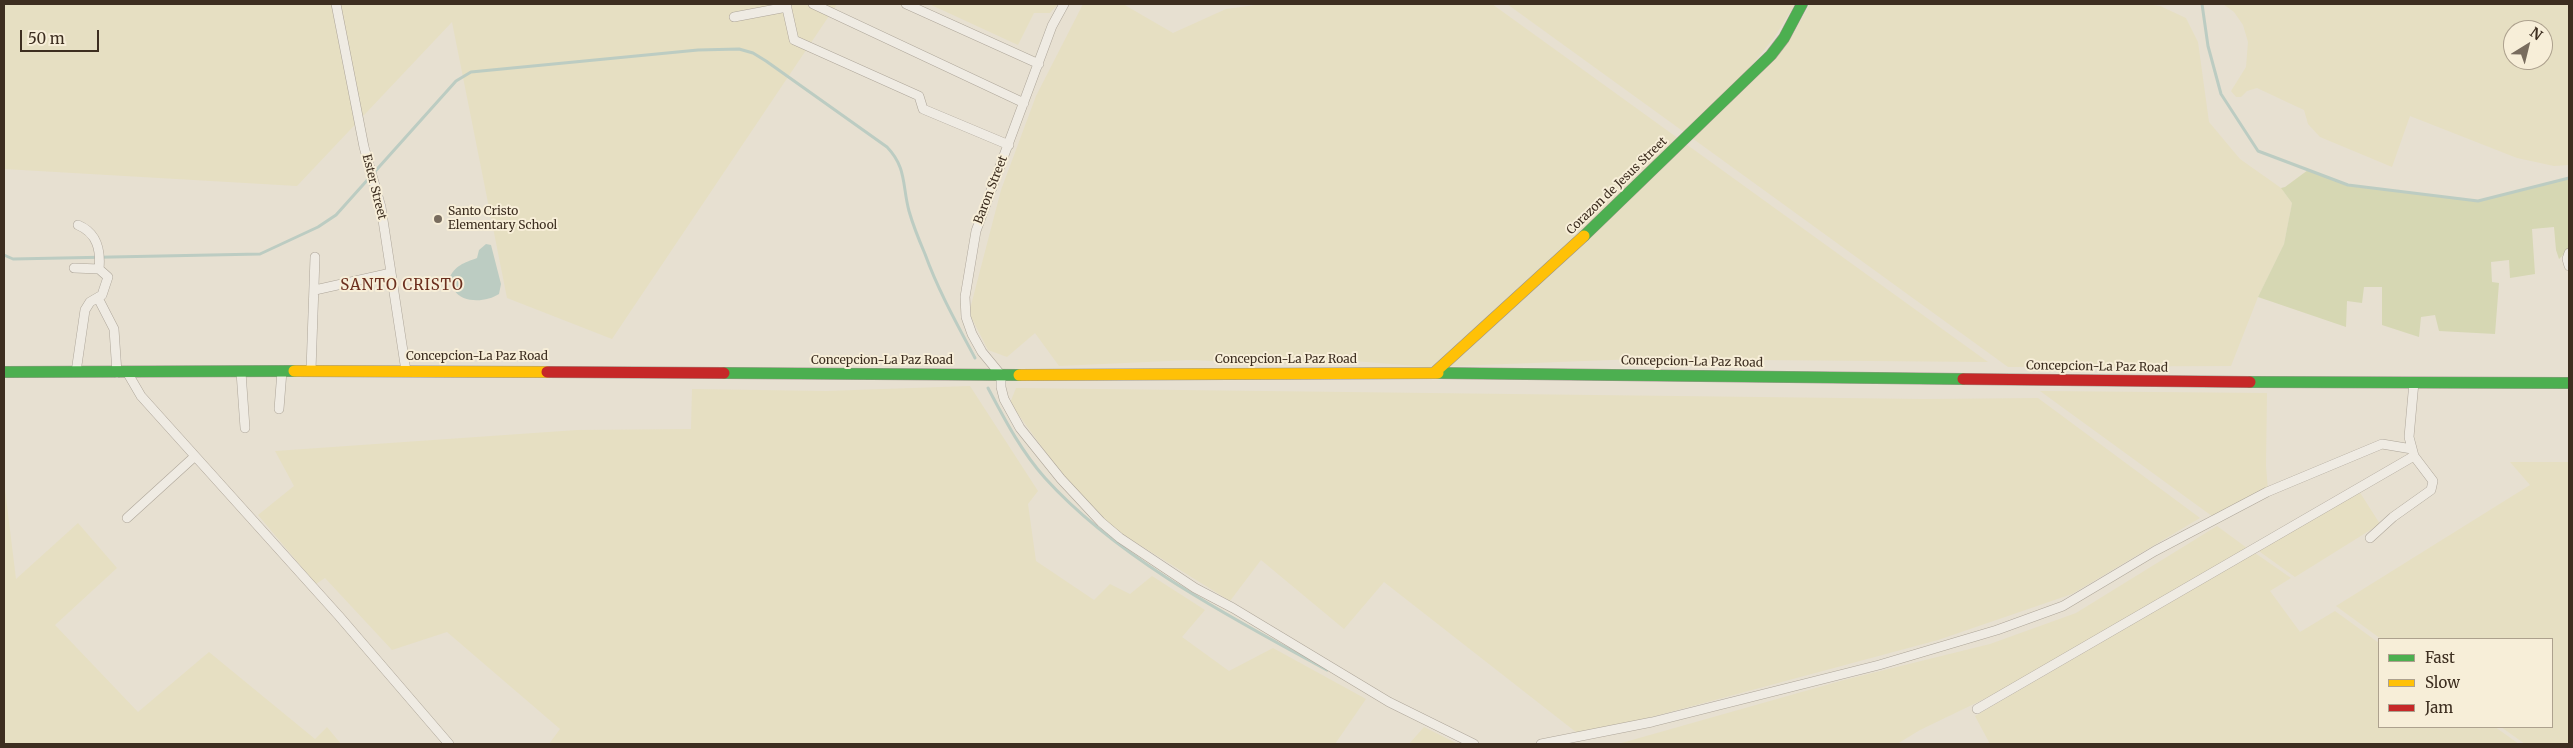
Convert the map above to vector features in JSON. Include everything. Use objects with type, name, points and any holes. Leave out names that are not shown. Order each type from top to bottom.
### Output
[{"type":"main road","name":"Corazon de Jesus Street","points":[[1434,373],[1626,198],[1771,55],[1784,38],[1802,4]]},
{"type":"main road","name":"Concepcion-La Paz Road","points":[[4,372],[122,373],[312,370],[1001,374],[1434,373],[2569,383]]},
{"type":"street","name":"Ester Street","points":[[336,4],[369,168],[381,207],[406,371]]},
{"type":"street","points":[[814,4],[1024,104]]},
{"type":"street","points":[[906,4],[1038,64]]},
{"type":"street","name":"Baron Street","points":[[1001,374],[982,352],[972,334],[966,317],[965,297],[976,231],[1052,26],[1064,4]]},
{"type":"street","points":[[734,17],[786,6],[794,40],[919,96],[922,109],[1009,144]]},
{"type":"street","points":[[76,372],[85,310],[90,302],[102,295],[108,278],[99,262],[95,237],[89,229],[78,225]]},
{"type":"street","points":[[2569,253],[2567,258],[2569,266]]},
{"type":"street","points":[[312,370],[315,257]]},
{"type":"street","points":[[74,268],[99,262]]},
{"type":"street","points":[[315,290],[391,273]]},
{"type":"street","points":[[98,298],[114,328],[122,373],[194,457],[222,484],[339,616],[449,744]]},
{"type":"street","points":[[279,409],[282,371]]},
{"type":"street","points":[[241,372],[245,428]]},
{"type":"street","points":[[1001,374],[1001,387],[1004,399],[1020,428],[1061,479],[1100,522],[1120,538],[1195,588],[1233,608],[1389,702],[1474,744]]},
{"type":"street","points":[[2370,538],[2393,517],[2431,490],[2433,481],[2413,453],[2409,437],[2414,382]]},
{"type":"street","points":[[1541,744],[1652,722],[1879,665],[1997,630],[2063,606],[2155,552],[2267,492],[2382,444],[2413,453]]},
{"type":"street","points":[[1977,709],[2413,453]]},
{"type":"street","points":[[127,518],[194,457]]},
{"type":"shaded area","points":[[4,4],[837,4],[612,339],[507,298],[452,22],[297,186],[4,169]]},
{"type":"shaded area","points":[[929,4],[1058,4],[1050,13],[1034,13],[1018,45]]},
{"type":"shaded area","points":[[1083,4],[1123,4],[1173,33],[1226,9],[1263,4],[1492,4],[1988,362],[1637,359],[1428,367],[1354,361],[1266,364],[1191,360],[1059,366],[1035,333],[1007,357],[988,350],[969,313],[1001,190],[1036,96]]},
{"type":"shaded area","points":[[1507,4],[1795,4],[1774,38],[1751,66],[1684,132]]},
{"type":"shaded area","points":[[1810,4],[2145,4],[2160,6],[2186,18],[2198,42],[2209,122],[2240,159],[2281,188],[2292,203],[2284,244],[2258,297],[2231,366],[2008,367],[1692,138],[1792,36]]},
{"type":"shaded area","points":[[2223,4],[2569,4],[2569,165],[2554,166],[2517,158],[2410,116],[2392,167],[2320,137],[2308,124],[2304,110],[2257,88],[2247,91],[2241,97],[2236,97],[2231,91],[2246,67],[2248,42],[2243,25],[2234,12]]},
{"type":"shaded area","points":[[486,244],[491,245],[501,284],[499,294],[482,300],[463,298],[454,290],[449,279],[451,274],[464,263],[477,258],[479,250]]},
{"type":"shaded area","points":[[970,386],[1038,491],[1028,504],[1036,561],[1094,600],[1110,584],[1130,594],[1152,576],[1205,610],[1182,637],[1229,671],[1273,648],[1366,699],[1335,744],[549,744],[560,729],[447,632],[392,650],[325,578],[316,584],[258,515],[294,486],[275,451],[577,430],[691,429],[692,389],[826,391]]},
{"type":"shaded area","points":[[1016,388],[1924,399],[2038,398],[2200,518],[2072,594],[1938,640],[1581,736],[1384,582],[1344,629],[1261,560],[1230,601],[1114,529],[1060,472],[1010,403]]},
{"type":"shaded area","points":[[2040,391],[2267,393],[2266,466],[2268,491],[2216,519]]},
{"type":"shaded area","points":[[2510,462],[2569,462],[2569,744],[2525,744],[2502,728],[2553,728],[2553,638],[2380,638],[2336,606],[2530,485]]},
{"type":"shaded area","points":[[4,481],[16,579],[78,523],[117,568],[55,625],[138,712],[209,652],[315,739],[327,727],[341,744],[4,744]]},
{"type":"shaded area","points":[[2359,491],[2380,524],[2295,577],[2256,549]]},
{"type":"shaded area","points":[[2217,526],[2247,548],[2007,688],[1920,730],[1897,744],[1618,744],[1844,680],[1990,644],[2076,613]]},
{"type":"shaded area","points":[[2255,553],[2291,578],[2270,591],[2300,632],[2335,611],[2378,642],[2378,728],[2496,728],[2519,744],[1990,744],[1975,716]]},
{"type":"shaded area","points":[[1424,727],[1458,744],[1409,744]]},
{"type":"green space","points":[[2308,170],[2348,186],[2479,201],[2569,178],[2569,249],[2559,259],[2556,250],[2554,227],[2532,229],[2535,274],[2510,278],[2509,260],[2491,262],[2492,282],[2499,283],[2495,334],[2439,331],[2435,315],[2421,317],[2419,337],[2382,325],[2382,287],[2364,287],[2362,303],[2347,301],[2346,327],[2258,297],[2284,244],[2292,203],[2281,188]]},
{"type":"waterway","points":[[2202,4],[2208,46],[2221,94],[2258,151],[2348,185],[2478,201],[2569,178]]},
{"type":"waterway","points":[[4,255],[13,259],[260,254],[318,227],[336,215],[456,81],[471,72],[698,50],[739,49],[753,53],[766,61],[887,147],[898,162],[901,170],[911,216],[930,267],[948,307],[975,358]]},
{"type":"waterway","points":[[988,388],[1014,435],[1036,468],[1074,507],[1106,535],[1141,561],[1215,608],[1327,670]]},
{"type":"traffic: fast","points":[[1584,236],[1771,55],[1784,38],[1802,4]]},
{"type":"traffic: fast","points":[[4,372],[294,371]]},
{"type":"traffic: fast","points":[[724,373],[1019,375]]},
{"type":"traffic: fast","points":[[1438,373],[1963,379]]},
{"type":"traffic: fast","points":[[2250,382],[2569,383]]},
{"type":"traffic: slow","points":[[1434,373],[1584,236]]},
{"type":"traffic: slow","points":[[294,371],[547,372]]},
{"type":"traffic: slow","points":[[1019,375],[1438,373]]},
{"type":"traffic: jam","points":[[547,372],[724,373]]},
{"type":"traffic: jam","points":[[1963,379],[2250,382]]},
{"type":"place","name":"Santo Cristo Elementary School","points":[[438,219]]},
{"type":"district","name":"SANTO CRISTO","points":[[402,286]]}]
